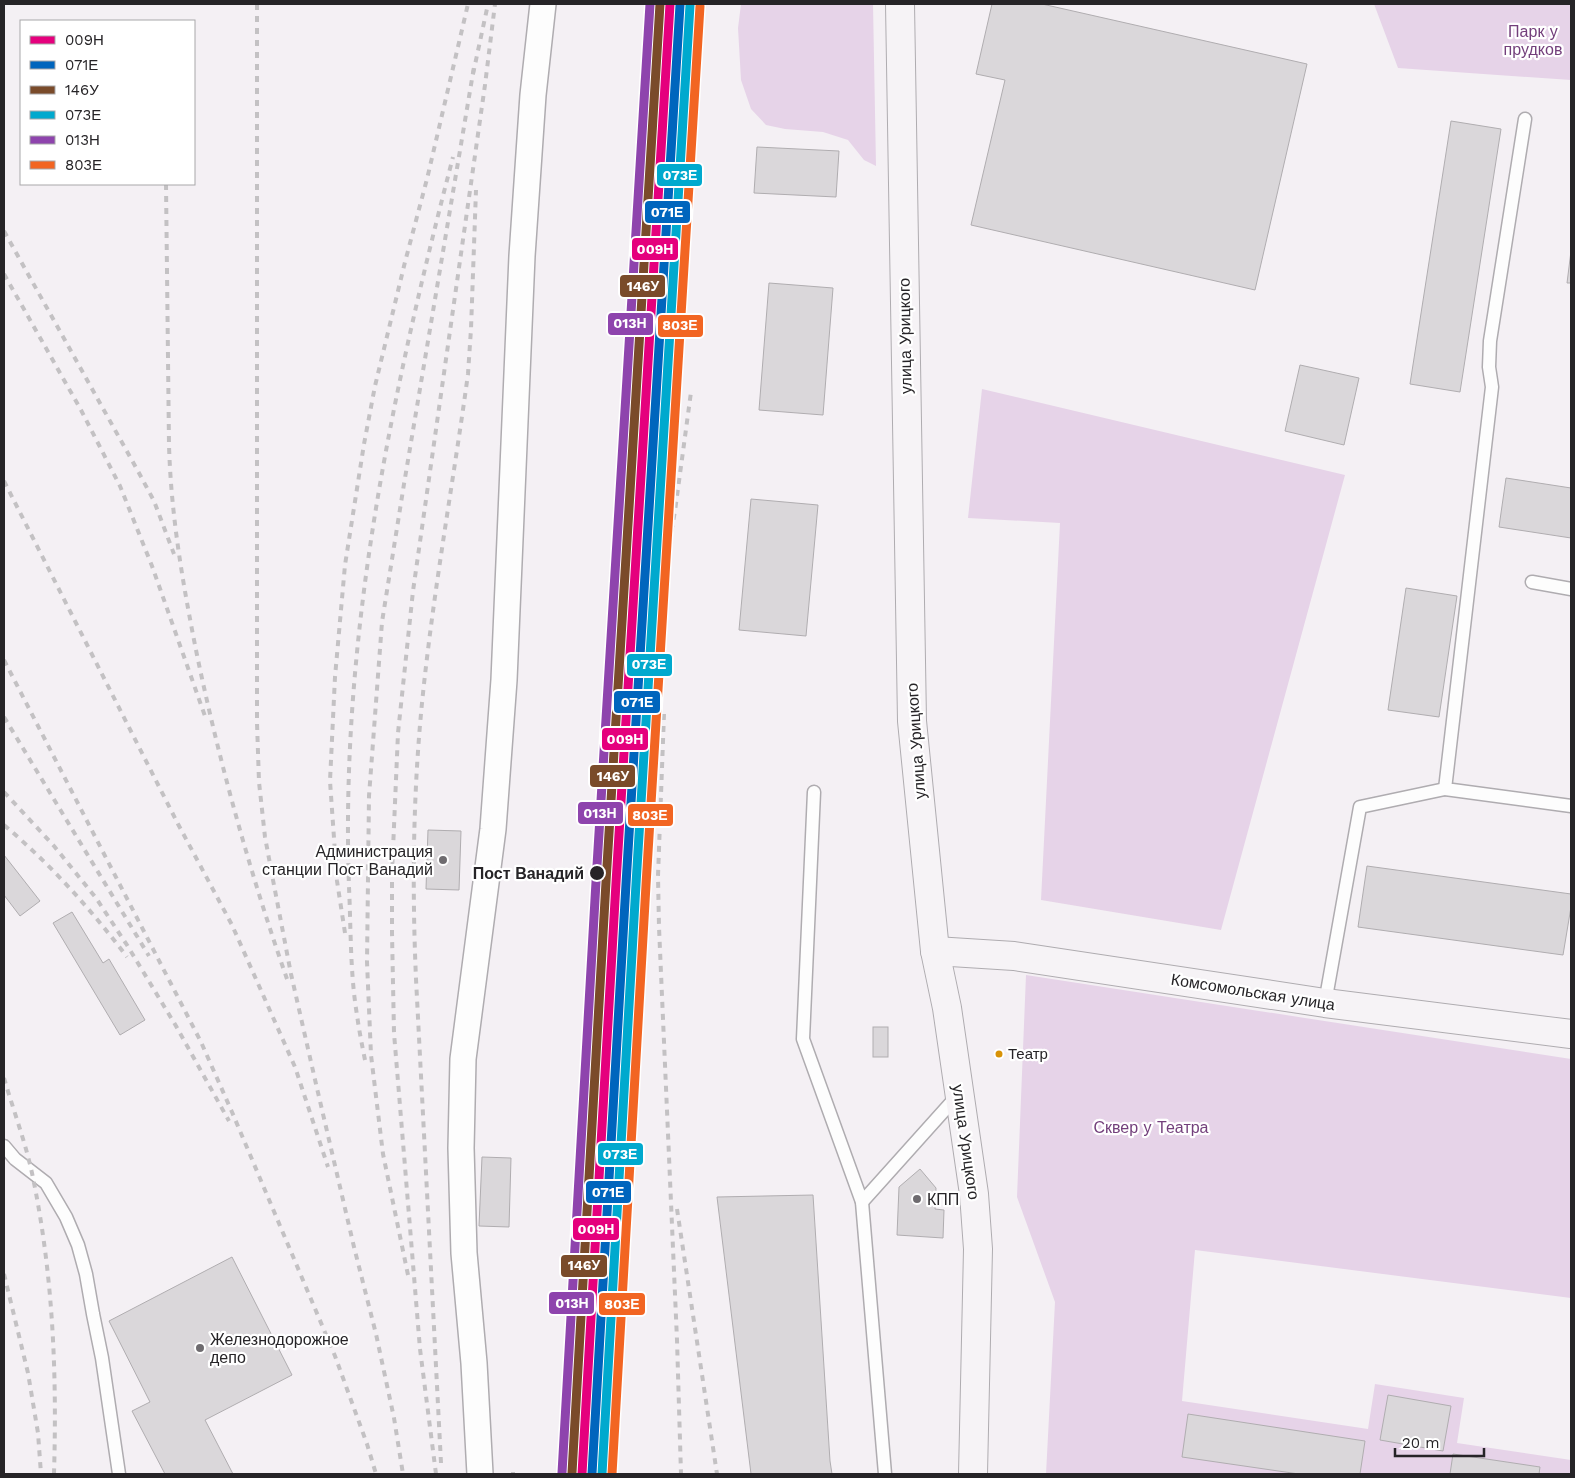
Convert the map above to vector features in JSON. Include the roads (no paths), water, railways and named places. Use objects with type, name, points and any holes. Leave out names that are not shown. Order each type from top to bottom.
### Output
[{"type":"street","points":[[480,1474],[474,1363],[464,1253],[461,1148],[463,1059],[492,829],[504,690],[522,256],[533,95],[543,4]]},
{"type":"street","name":"улица Урицкого","points":[[900,4],[912,721],[935,951],[947,1008],[974,1194],[978,1249],[973,1474]]},
{"type":"street","name":"Комсомольская улица","points":[[935,951],[1014,956],[1325,1003],[1571,1034]]},
{"type":"lane","points":[[1445,789],[1492,386],[1489,367],[1490,341],[1525,119]]},
{"type":"lane","points":[[1532,582],[1571,589]]},
{"type":"lane","points":[[1325,1003],[1360,807],[1445,789],[1571,806]]},
{"type":"lane","points":[[814,792],[803,1039],[862,1202],[885,1474]]},
{"type":"lane","points":[[862,1202],[960,1093]]},
{"type":"lane","points":[[4,1146],[15,1159],[46,1183],[66,1217],[78,1244],[86,1274],[102,1358],[119,1474]]},
{"type":"railway","points":[[257,4],[257,723],[259,782],[265,837],[291,974],[376,1334],[394,1418],[403,1474]]},
{"type":"railway","points":[[345,933],[337,881],[330,781],[335,677],[345,565],[375,386],[427,179],[468,4]]},
{"type":"railway","points":[[473,74],[488,4]]},
{"type":"railway","points":[[436,1474],[420,1349],[394,1033],[392,873],[398,733],[413,591],[495,4]]},
{"type":"railway","points":[[408,1275],[383,1154],[371,1055],[367,962],[369,796],[382,622],[474,67]]},
{"type":"railway","points":[[365,1060],[353,983],[351,951],[348,794],[353,702],[374,518],[390,427],[409,337],[453,157]]},
{"type":"railway","points":[[166,185],[169,445],[172,498],[178,550],[197,655],[226,778],[248,859],[287,979]]},
{"type":"railway","points":[[441,1463],[416,979],[414,841],[422,703],[437,580],[468,374],[476,190]]},
{"type":"railway","points":[[4,231],[154,501],[174,554]]},
{"type":"railway","points":[[4,274],[81,410],[120,486],[152,566],[206,719]]},
{"type":"railway","points":[[619,851],[629,767],[675,511],[691,392]]},
{"type":"railway","points":[[4,481],[178,824],[232,925],[295,1067],[328,1167]]},
{"type":"railway","points":[[4,660],[201,1042],[335,1356],[376,1474]]},
{"type":"railway","points":[[664,714],[658,876],[659,927],[681,1474]]},
{"type":"railway","points":[[4,717],[149,956]]},
{"type":"railway","points":[[4,792],[54,846],[96,898],[176,1026],[229,1121]]},
{"type":"railway","points":[[4,825],[69,887],[127,957]]},
{"type":"railway","points":[[4,1078],[32,1173],[45,1248],[54,1360],[54,1474]]},
{"type":"railway","points":[[677,1209],[717,1474]]},
{"type":"railway","points":[[4,1274],[28,1373],[38,1433],[41,1474]]},
{"type":"place","name":"Администрация станции Пост Ванадий","points":[[443,860]]},
{"type":"place","name":"Пост Ванадий","points":[[597,873]]},
{"type":"place","name":"Театр","points":[[999,1054]]},
{"type":"place","name":"КПП","points":[[917,1199]]},
{"type":"place","name":"Железнодорожное депо","points":[[200,1348]]},
{"type":"park label","name":"Парк у прудков","points":[[1533,40]]},
{"type":"park label","name":"Сквер у Театра","points":[[1151,1127]]}]
